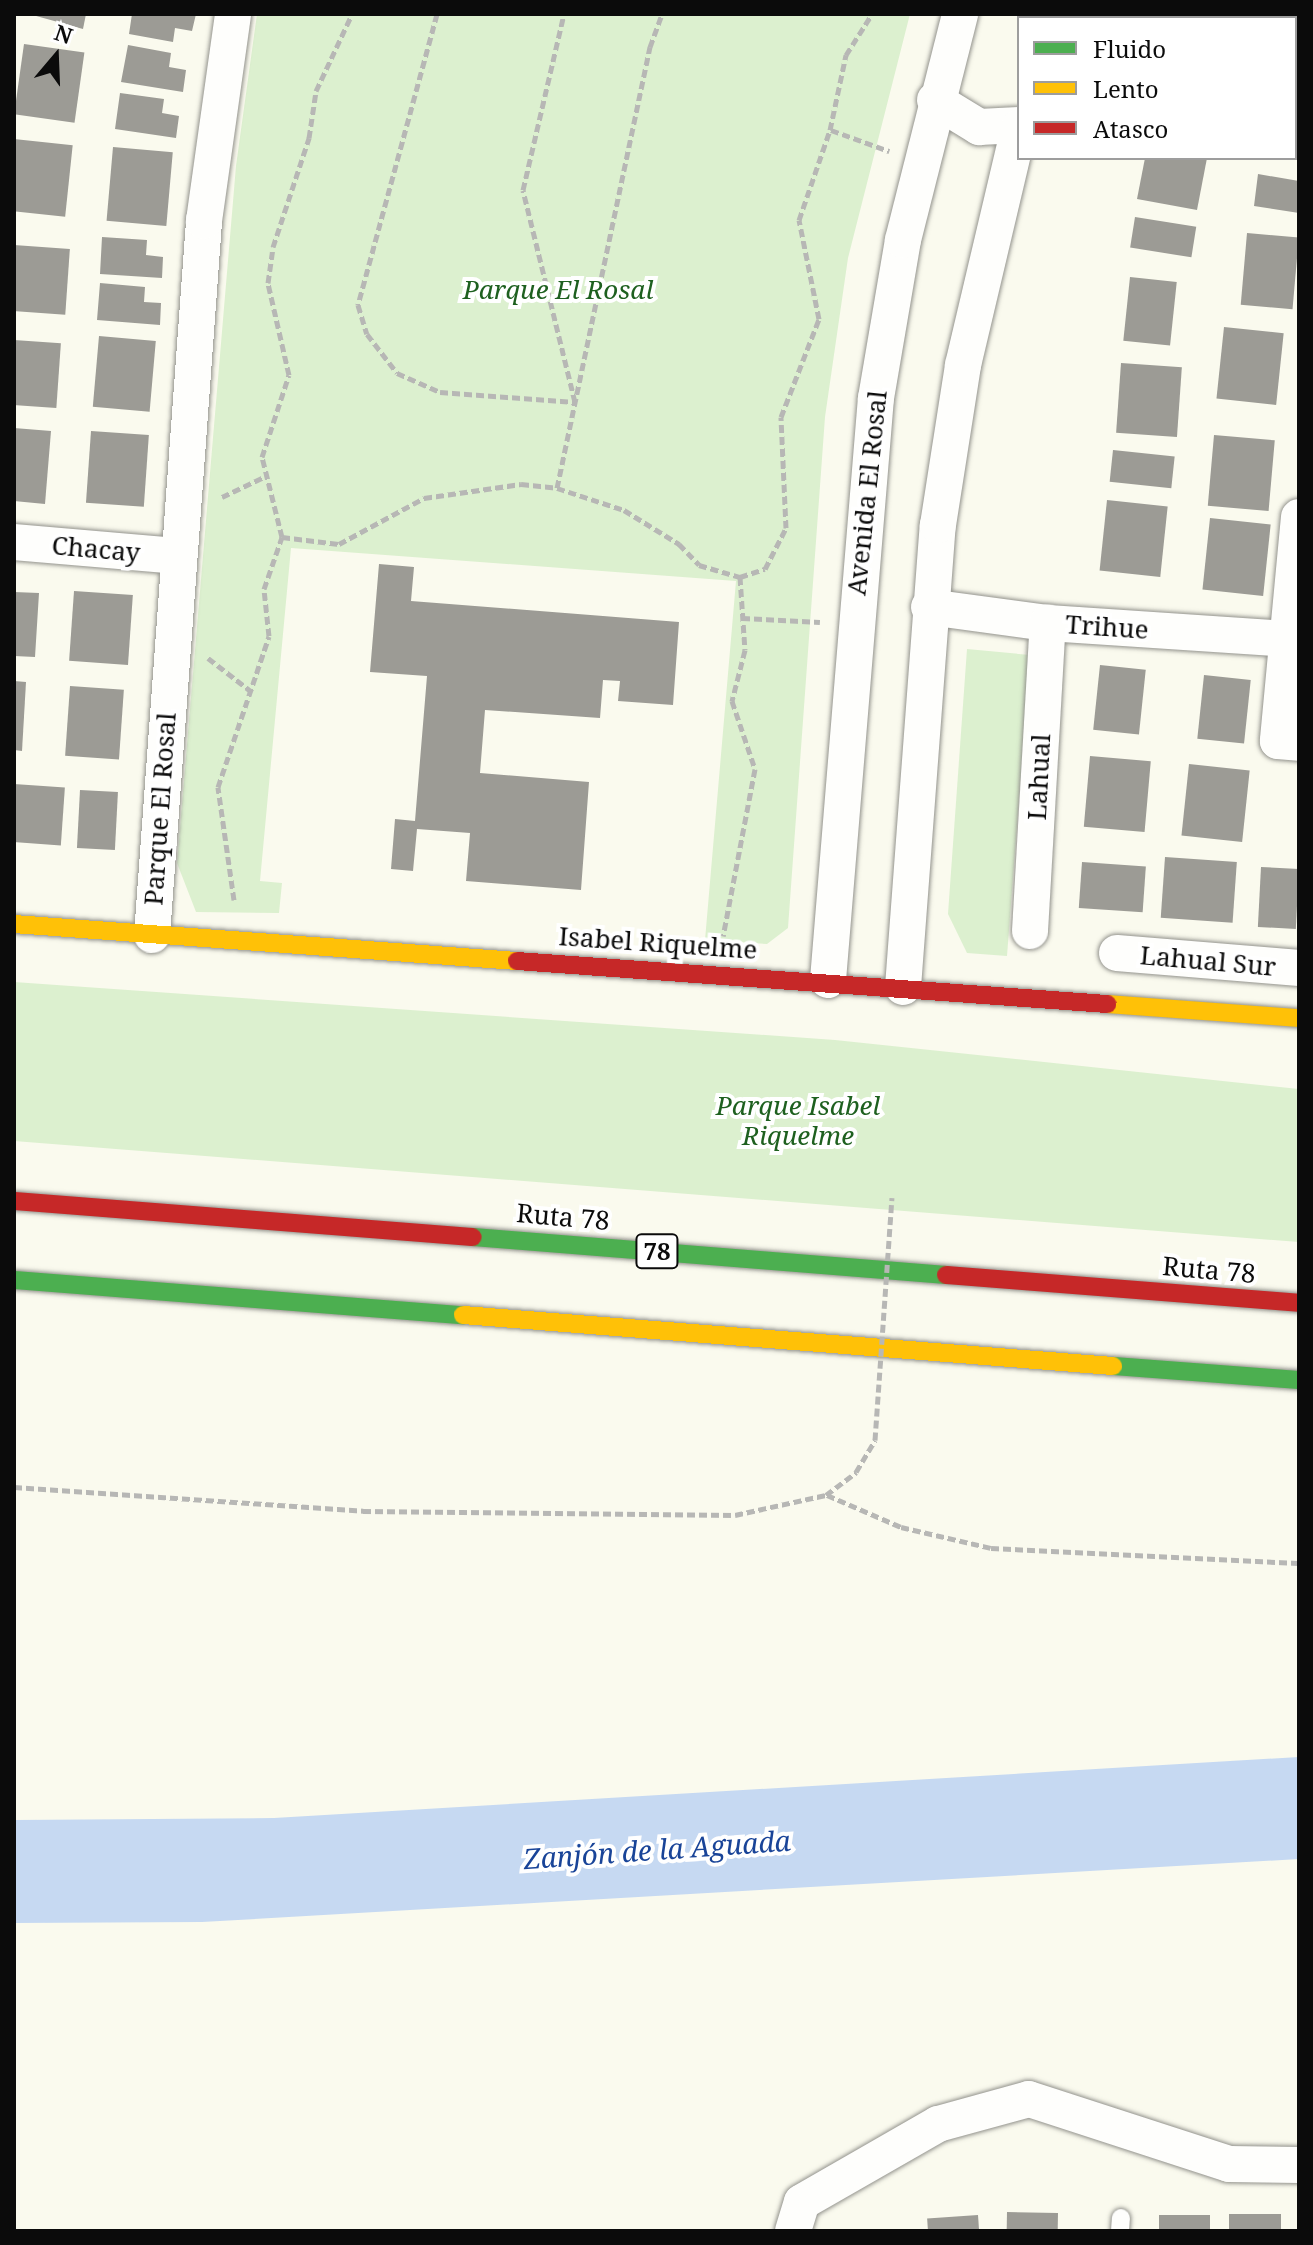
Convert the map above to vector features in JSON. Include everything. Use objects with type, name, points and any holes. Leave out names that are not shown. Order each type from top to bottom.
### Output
[{"type":"main road","name":"Isabel Riquelme","points":[[14,924],[828,980],[1299,1018]]},
{"type":"main road","name":"Ruta 78","points":[[14,1201],[1299,1303]]},
{"type":"main road","points":[[14,1280],[1299,1380]]},
{"type":"street","name":"Parque El Rosal","points":[[152,935],[204,221],[233,14]]},
{"type":"street","name":"Avenida El Rosal","points":[[828,980],[853,624],[876,398],[920,161],[960,14]]},
{"type":"street","points":[[935,100],[971,124],[1017,127]]},
{"type":"street","points":[[903,987],[929,607],[963,365],[1017,136]]},
{"type":"street","points":[[1288,742],[1286,639],[1299,517]]},
{"type":"street","name":"Chacay","points":[[14,542],[178,556]]},
{"type":"street","name":"Trihue","points":[[929,607],[1048,623],[1286,639]]},
{"type":"street","name":"Lahual","points":[[1030,931],[1048,623]]},
{"type":"street","name":"Lahual Sur","points":[[1117,953],[1299,968]]},
{"type":"street","points":[[793,2231],[802,2202],[938,2124],[1029,2099],[1229,2164],[1299,2165]]},
{"type":"path","points":[[235,909],[218,787],[269,636],[264,589],[282,537],[262,457],[289,375],[268,283],[273,247],[309,138],[316,91],[352,14]]},
{"type":"path","points":[[437,14],[358,305],[367,334],[397,373],[440,392],[575,402]]},
{"type":"path","points":[[564,14],[523,190],[575,402]]},
{"type":"path","points":[[557,488],[662,14]]},
{"type":"path","points":[[282,537],[339,544],[424,498],[485,485],[557,488],[624,510],[657,528],[699,565],[740,577],[765,569],[786,528],[781,417],[819,319],[799,220],[830,130],[846,55],[872,14]]},
{"type":"path","points":[[830,130],[920,161]]},
{"type":"path","points":[[213,502],[214,486]]},
{"type":"path","points":[[722,941],[755,769],[732,701],[745,650],[740,577]]},
{"type":"path","points":[[742,618],[853,624]]},
{"type":"path","points":[[198,667],[200,651]]},
{"type":"path","points":[[14,1487],[347,1511],[546,1516],[735,1515],[826,1495],[856,1472],[875,1440],[892,1198]]},
{"type":"path","points":[[826,1495],[901,1527],[991,1548],[1299,1563]]},
{"type":"green space","name":"Parque El Rosal","points":[[257,14],[910,14],[848,258],[825,417],[788,928],[767,944],[705,940],[736,581],[291,548],[260,881],[282,883],[279,913],[196,912],[177,863],[236,166]]},
{"type":"green space","points":[[967,649],[1030,655],[1007,956],[967,953],[948,914]]},
{"type":"green space","name":"Parque Isabel Riquelme","points":[[14,982],[835,1040],[1299,1089],[1299,1242],[14,1141]]},
{"type":"water","name":"Zanjón de la Aguada","points":[[1299,1757],[1299,1859],[202,1922],[14,1923],[14,1820],[274,1818]]},
{"type":"building","points":[[29,14],[86,14],[83,29]]},
{"type":"building","points":[[132,14],[196,14],[192,31],[175,28],[173,42],[129,34]]},
{"type":"building","points":[[1177,14],[1225,14],[1201,16]]},
{"type":"building","points":[[24,44],[84,52],[75,123],[14,114]]},
{"type":"building","points":[[128,45],[171,53],[169,67],[186,70],[183,92],[121,82]]},
{"type":"building","points":[[120,93],[164,99],[162,113],[179,116],[176,138],[115,129]]},
{"type":"building","points":[[14,139],[73,145],[65,217],[14,211]]},
{"type":"building","points":[[113,147],[173,152],[166,226],[107,221]]},
{"type":"building","points":[[1145,160],[1207,160],[1197,210],[1137,199]]},
{"type":"building","points":[[1258,174],[1299,181],[1299,213],[1254,206]]},
{"type":"building","points":[[1135,217],[1196,227],[1191,257],[1130,248]]},
{"type":"building","points":[[1247,233],[1299,238],[1293,309],[1241,305]]},
{"type":"building","points":[[102,237],[147,240],[146,255],[163,257],[162,278],[100,274]]},
{"type":"building","points":[[14,245],[70,249],[65,315],[14,311]]},
{"type":"building","points":[[1130,277],[1177,282],[1170,346],[1123,341]]},
{"type":"building","points":[[100,283],[145,287],[144,302],[161,303],[160,325],[97,320]]},
{"type":"building","points":[[1224,327],[1284,333],[1276,405],[1216,399]]},
{"type":"building","points":[[99,336],[156,341],[150,412],[93,407]]},
{"type":"building","points":[[14,340],[61,343],[56,408],[14,405]]},
{"type":"building","points":[[1121,363],[1182,367],[1177,437],[1116,433]]},
{"type":"building","points":[[14,428],[51,431],[45,504],[14,501]]},
{"type":"building","points":[[91,431],[149,435],[144,507],[86,503]]},
{"type":"building","points":[[1214,435],[1275,440],[1269,511],[1208,506]]},
{"type":"building","points":[[1113,450],[1175,456],[1171,488],[1110,482]]},
{"type":"building","points":[[1107,500],[1168,506],[1160,577],[1100,571]]},
{"type":"building","points":[[1210,518],[1271,524],[1263,596],[1202,590]]},
{"type":"building","points":[[379,564],[414,567],[411,601],[679,622],[673,705],[618,701],[620,681],[603,680],[600,718],[485,710],[480,773],[589,782],[581,890],[466,881],[470,833],[417,829],[413,871],[391,869],[395,819],[415,821],[427,676],[370,672]]},
{"type":"building","points":[[74,591],[133,595],[128,665],[69,661]]},
{"type":"building","points":[[14,592],[39,593],[35,657],[14,656]]},
{"type":"building","points":[[1100,665],[1146,670],[1139,734],[1093,730]]},
{"type":"building","points":[[1204,675],[1251,680],[1244,744],[1197,739]]},
{"type":"building","points":[[14,681],[26,682],[22,751],[14,750]]},
{"type":"building","points":[[70,686],[124,690],[119,760],[65,756]]},
{"type":"building","points":[[1090,756],[1151,761],[1145,832],[1084,827]]},
{"type":"building","points":[[1189,764],[1250,770],[1242,842],[1181,836]]},
{"type":"building","points":[[14,784],[65,788],[61,845],[14,842]]},
{"type":"building","points":[[80,790],[118,792],[115,850],[77,848]]},
{"type":"building","points":[[1165,857],[1237,862],[1233,923],[1161,918]]},
{"type":"building","points":[[1082,862],[1146,866],[1143,912],[1079,908]]},
{"type":"building","points":[[1261,867],[1299,869],[1296,929],[1258,927]]},
{"type":"building","points":[[1007,2212],[1058,2213],[1058,2231],[1007,2231]]},
{"type":"building","points":[[1229,2214],[1281,2214],[1281,2231],[1229,2231]]},
{"type":"building","points":[[978,2215],[979,2231],[928,2231],[927,2219]]},
{"type":"building","points":[[1159,2215],[1210,2215],[1210,2231],[1159,2231]]},
{"type":"traffic: fast","points":[[473,1237],[946,1275]]},
{"type":"traffic: fast","points":[[14,1280],[463,1315]]},
{"type":"traffic: fast","points":[[1113,1366],[1299,1380]]},
{"type":"traffic: slow","points":[[14,924],[517,961]]},
{"type":"traffic: slow","points":[[1107,1004],[1299,1018]]},
{"type":"traffic: slow","points":[[463,1315],[1113,1366]]},
{"type":"traffic: jam","points":[[517,961],[1107,1004]]},
{"type":"traffic: jam","points":[[14,1201],[473,1237]]},
{"type":"traffic: jam","points":[[946,1275],[1299,1303]]}]
